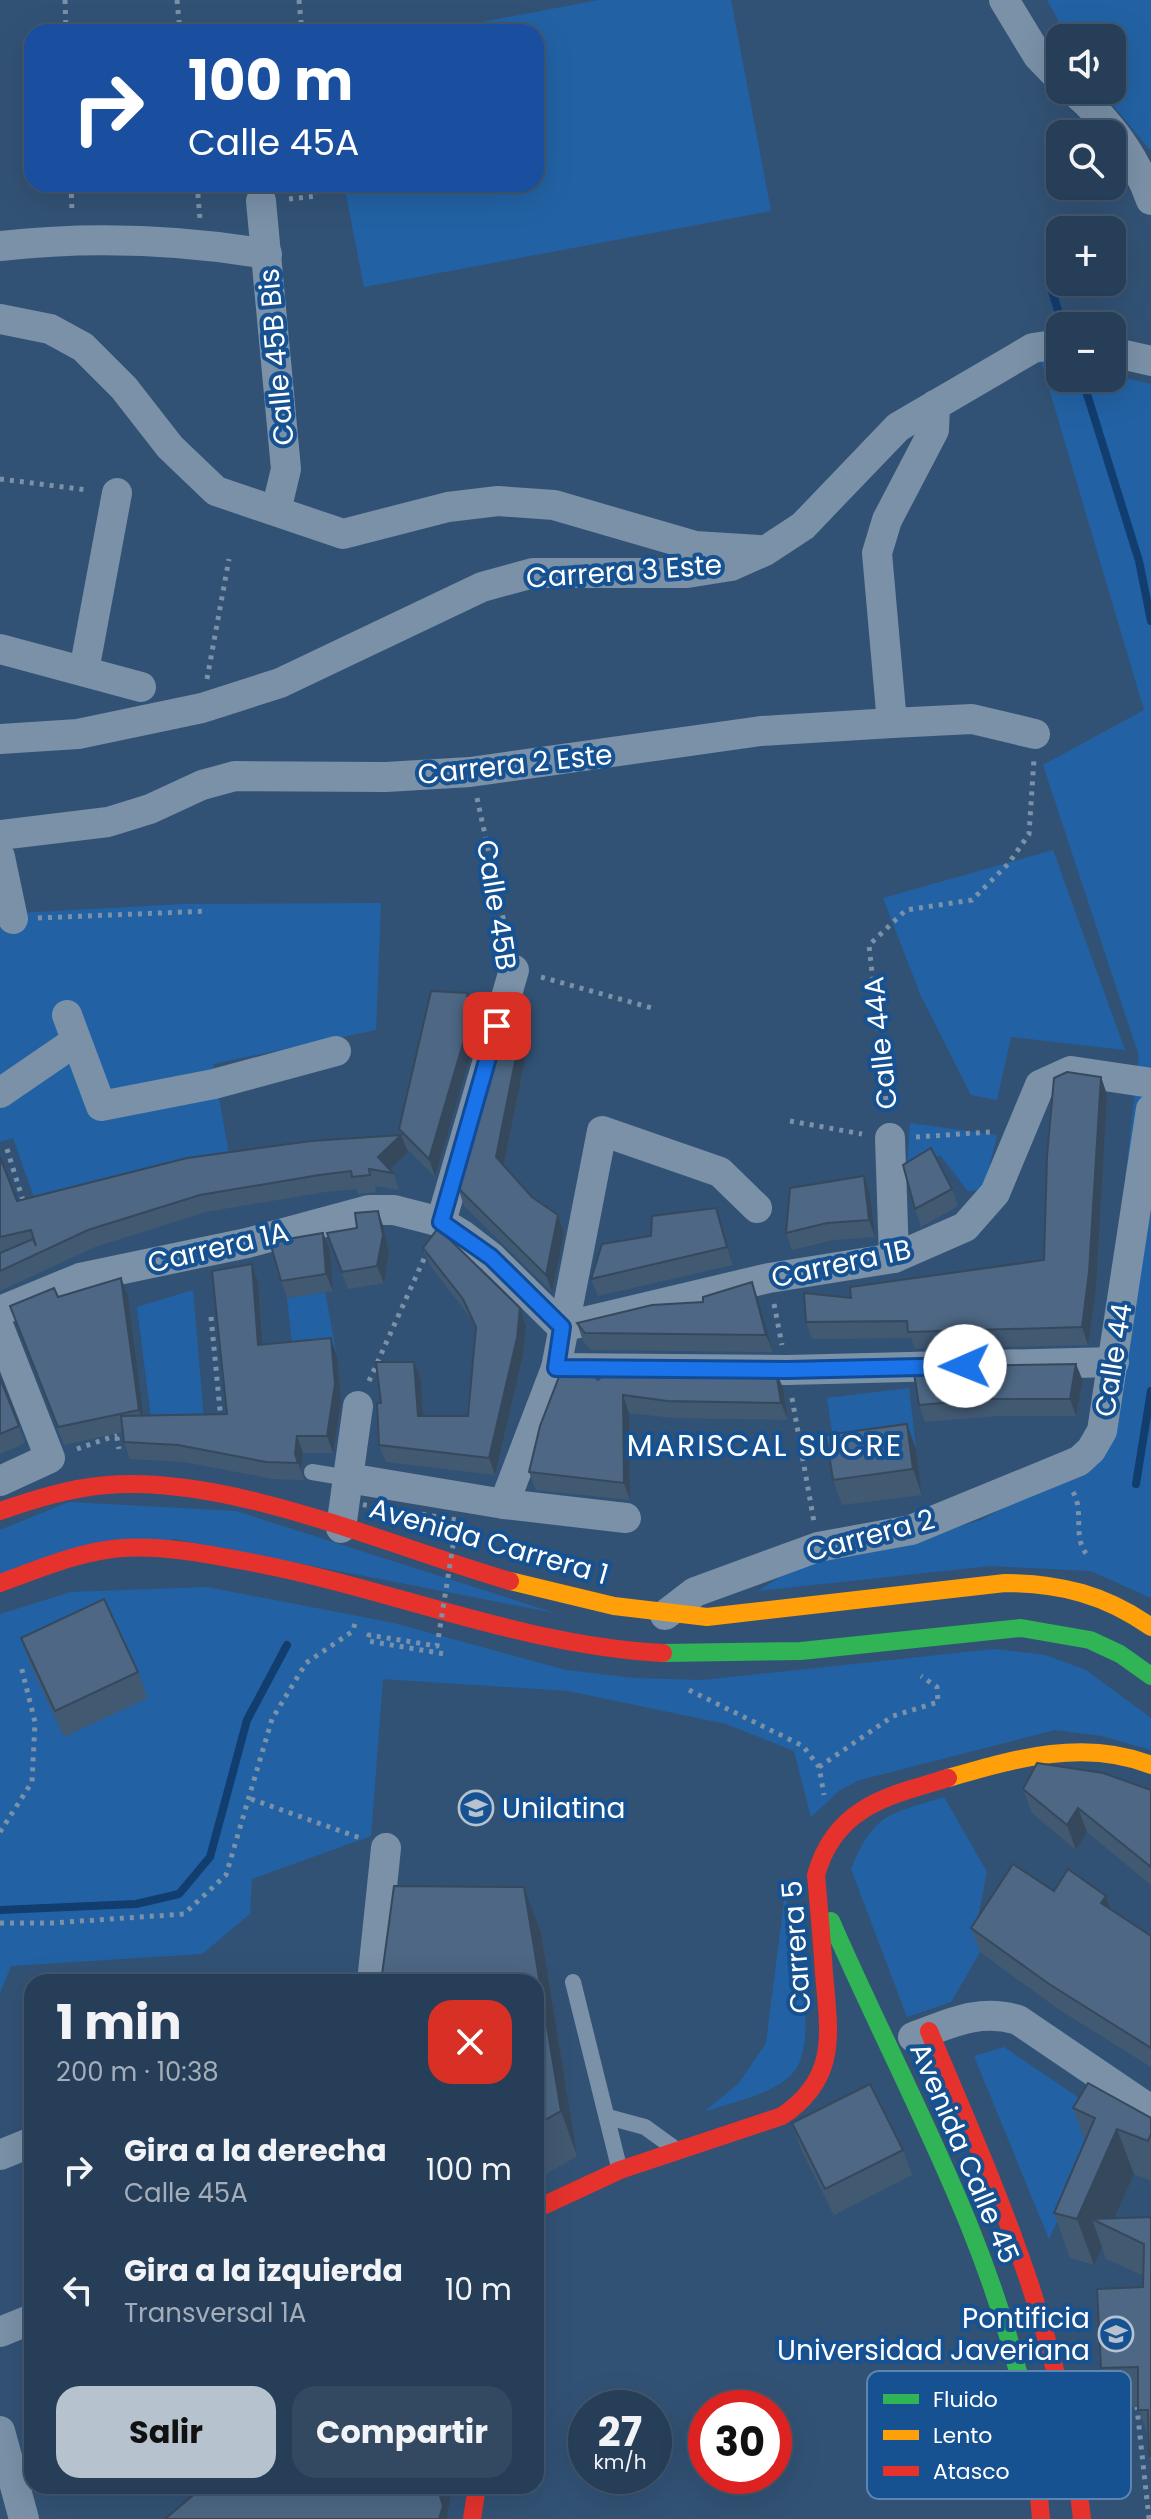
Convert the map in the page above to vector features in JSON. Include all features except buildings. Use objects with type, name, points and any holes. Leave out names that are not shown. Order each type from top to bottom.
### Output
[{"type":"main road","name":"Avenida Carrera 1","points":[[0,1511],[78,1488],[172,1485],[347,1503],[514,1583],[665,1615],[707,1617],[1005,1583],[1041,1582],[1106,1598],[1151,1627]]},
{"type":"main road","points":[[0,1583],[88,1554],[157,1548],[317,1575],[580,1645],[610,1650],[668,1655],[754,1655],[1021,1628],[1077,1633],[1104,1644],[1151,1676]]},
{"type":"main road","name":"Carrera 5","points":[[544,2205],[620,2170],[782,2116],[797,2107],[821,2076],[830,2040],[815,1888],[819,1864],[823,1849],[849,1818],[873,1802],[904,1792],[1070,1751],[1120,1754],[1151,1765]]},
{"type":"main road","name":"Avenida Calle 45","points":[[819,1864],[824,1903],[958,2199],[1005,2328],[1016,2371]]},
{"type":"main road","name":"Avenida Calle 45","points":[[929,2031],[1002,2207],[1046,2325],[1058,2371]]},
{"type":"main road","points":[[472,2519],[476,2494]]},
{"type":"main road","name":"Avenida Calle 45","points":[[1038,2499],[1041,2519]]},
{"type":"main road","name":"Avenida Calle 45","points":[[1080,2499],[1082,2519]]},
{"type":"street","points":[[1004,0],[1032,47],[1046,63]]},
{"type":"street","points":[[1087,104],[1113,131],[1135,162],[1151,200]]},
{"type":"street","name":"Calle 45B Bis","points":[[261,201],[286,469],[276,511]]},
{"type":"street","points":[[0,246],[73,238],[203,244],[267,254]]},
{"type":"street","points":[[0,319],[50,329],[83,347],[124,388],[170,447],[216,491],[343,534],[448,507],[498,501],[554,505],[695,546],[765,551]]},
{"type":"street","name":"Carrera 3 Este","points":[[0,739],[78,734],[202,708],[280,683],[482,587],[533,573],[687,573],[731,566],[765,551],[803,526],[898,427],[1033,348],[1046,346]]},
{"type":"street","points":[[1126,355],[1151,361]]},
{"type":"street","points":[[892,723],[877,553],[887,520],[934,430],[935,405]]},
{"type":"street","points":[[84,671],[117,493]]},
{"type":"street","points":[[0,649],[141,687]]},
{"type":"street","name":"Carrera 2 Este","points":[[0,835],[108,822],[150,809],[202,785],[235,776],[386,777],[470,772],[761,731],[892,723],[972,719],[1035,734]]},
{"type":"street","points":[[0,857],[13,919]]},
{"type":"street","name":"Calle 45B","points":[[441,1222],[514,970]]},
{"type":"street","points":[[0,1093],[46,1065],[72,1028],[101,1106],[214,1084],[336,1051]]},
{"type":"street","name":"Carrera 1B","points":[[562,1327],[769,1278],[894,1258],[965,1227],[995,1193],[1040,1085],[1071,1071],[1139,1080]]},
{"type":"street","name":"Calle 44","points":[[1069,1465],[1091,1450],[1102,1431],[1151,1109]]},
{"type":"street","points":[[504,1504],[556,1368],[602,1131],[720,1172],[757,1208]]},
{"type":"street","name":"Calle 44A","points":[[890,1138],[894,1258]]},
{"type":"street","name":"Carrera 1A","points":[[0,1311],[80,1278],[247,1243],[369,1210],[394,1210],[441,1222]]},
{"type":"street","points":[[441,1222],[491,1257],[562,1327]]},
{"type":"street","points":[[0,1330],[50,1458],[0,1481]]},
{"type":"street","points":[[556,1368],[787,1370],[1114,1362]]},
{"type":"street","points":[[358,1406],[347,1503],[504,1504],[626,1518]]},
{"type":"street","name":"Carrera 2","points":[[665,1615],[695,1592],[818,1547],[911,1530],[1069,1465]]},
{"type":"street","points":[[373,1974],[387,1895],[386,1848]]},
{"type":"street","points":[[889,2046],[979,2014],[1018,2020],[1151,2110]]},
{"type":"street","points":[[0,2155],[24,2145]]},
{"type":"street","points":[[0,2332],[24,2322]]},
{"type":"street","points":[[0,2431],[24,2519]]},
{"type":"lane","points":[[312,1472],[347,1503]]},
{"type":"lane","points":[[573,1982],[620,2170]]},
{"type":"lane","points":[[608,2117],[645,2127],[677,2151]]},
{"type":"path","points":[[65,0],[66,24]]},
{"type":"path","points":[[177,0],[179,24]]},
{"type":"path","points":[[299,0],[301,24]]},
{"type":"path","points":[[317,192],[317,196]]},
{"type":"path","points":[[0,479],[117,493]]},
{"type":"path","points":[[202,708],[229,559]]},
{"type":"path","name":"Calle 44A","points":[[890,1138],[869,945],[906,910],[972,900],[1009,863],[1029,834],[1035,734]]},
{"type":"path","name":"Calle 45B","points":[[470,772],[514,970]]},
{"type":"path","points":[[13,919],[208,911]]},
{"type":"path","points":[[514,970],[652,1008]]},
{"type":"path","points":[[7,1149],[29,1219]]},
{"type":"path","points":[[358,1406],[441,1222]]},
{"type":"path","points":[[211,1317],[223,1437]]},
{"type":"path","points":[[50,1458],[117,1435],[114,1421]]},
{"type":"path","points":[[1069,1465],[1081,1549],[1098,1561]]},
{"type":"path","points":[[347,1503],[457,1520],[437,1646],[369,1635],[368,1641],[445,1654]]},
{"type":"path","points":[[0,1923],[52,1923],[184,1914],[226,1875],[251,1799],[272,1719],[306,1663],[353,1631],[356,1617]]},
{"type":"path","points":[[682,1686],[803,1746],[819,1767],[893,1716],[938,1702],[937,1687],[920,1675],[923,1638]]},
{"type":"path","points":[[0,1832],[32,1782],[35,1722],[21,1666]]},
{"type":"path","points":[[251,1799],[386,1848]]},
{"type":"path","points":[[1149,2519],[1137,2408],[1151,2407]]},
{"type":"shaded area","points":[[599,0],[731,0],[771,211],[364,287],[346,192],[544,192],[544,24],[470,24]]},
{"type":"shaded area","points":[[1047,0],[1151,0],[1151,151],[1112,104],[1126,104],[1126,24],[1060,24]]},
{"type":"shaded area","points":[[1040,358],[1046,360],[1046,378]]},
{"type":"shaded area","points":[[1126,378],[1151,384],[1151,1598],[1091,1571],[990,1566],[758,1591],[797,1566],[916,1540],[981,1520],[1094,1459],[1139,1056],[1043,765],[1144,710],[1050,392],[1126,392]]},
{"type":"shaded area","points":[[1053,850],[1125,1050],[1011,1037],[997,1100],[971,1095],[921,996],[883,898]]},
{"type":"shaded area","points":[[381,903],[376,1030],[213,1064],[229,1154],[35,1200],[13,1138],[0,1142],[0,910],[1,914],[185,904]]},
{"type":"shaded area","points":[[910,1123],[997,1135],[984,1189],[968,1191],[940,1155],[907,1169]]},
{"type":"shaded area","points":[[193,1290],[205,1432],[153,1433],[137,1307]]},
{"type":"shaded area","points":[[325,1292],[337,1356],[294,1359],[287,1298]]},
{"type":"shaded area","points":[[909,1388],[916,1449],[836,1460],[827,1398]]},
{"type":"shaded area","points":[[69,1502],[236,1511],[555,1613],[175,1539],[0,1573],[0,1530]]},
{"type":"shaded area","points":[[207,1587],[394,1623],[566,1670],[634,1678],[702,1680],[994,1649],[1045,1655],[1086,1670],[1151,1718],[1151,1750],[1102,1736],[1055,1730],[860,1780],[840,1790],[811,1817],[794,1751],[726,1724],[568,1691],[383,1679],[371,1836],[252,1879],[250,1914],[202,1954],[11,1966],[0,1993],[0,1614],[71,1592]]},
{"type":"shaded area","points":[[944,1797],[987,1872],[975,1931],[980,1952],[951,2002],[907,2017],[851,1869],[876,1825],[897,1812]]},
{"type":"shaded area","points":[[785,1893],[803,1990],[805,2042],[799,2062],[780,2084],[749,2098],[704,2112],[739,2083],[766,2043]]},
{"type":"shaded area","points":[[1004,2047],[1110,2119],[1089,2154],[1049,2239],[974,2056]]},
{"type":"waterway","points":[[1054,296],[1059,312]]},
{"type":"waterway","points":[[1086,392],[1139,561],[1151,621]]},
{"type":"waterway","points":[[1136,1484],[1151,1391]]},
{"type":"waterway","points":[[0,1910],[136,1904],[179,1894],[210,1857],[247,1720],[287,1645]]},
{"type":"traffic: fast","points":[[663,1653],[801,1651],[1021,1628],[1090,1640],[1120,1654],[1151,1676]]},
{"type":"traffic: fast","points":[[831,1921],[967,2219],[990,2280],[1017,2371]]},
{"type":"traffic: slow","points":[[510,1581],[614,1606],[707,1617],[1005,1583],[1045,1585],[1100,1599],[1151,1627]]},
{"type":"traffic: slow","points":[[948,1778],[1024,1758],[1075,1752],[1126,1757],[1151,1765]]},
{"type":"traffic: jam","points":[[0,1511],[53,1495],[107,1485],[155,1485],[205,1491],[310,1516],[510,1581]]},
{"type":"traffic: jam","points":[[0,1583],[91,1553],[139,1547],[172,1549],[306,1574],[560,1640],[663,1653]]},
{"type":"traffic: jam","points":[[544,2205],[620,2170],[782,2116],[800,2101],[822,2070],[828,2035],[816,1875],[825,1852],[836,1834],[866,1808],[904,1791],[948,1778]]},
{"type":"traffic: jam","points":[[929,2031],[980,2151],[1025,2269],[1055,2371]]},
{"type":"traffic: jam","points":[[472,2519],[476,2494]]},
{"type":"traffic: jam","points":[[1039,2499],[1041,2519]]},
{"type":"traffic: jam","points":[[1079,2499],[1082,2519]]},
{"type":"place","name":"Unilatina","points":[[476,1808]]},
{"type":"place","name":"Pontificia Universidad Javeriana","points":[[1116,2334]]},
{"type":"district","name":"MARISCAL SUCRE","points":[[765,1446]]},
{"type":"route","points":[[497,1026],[441,1222],[491,1257],[562,1327],[556,1368],[787,1370],[965,1366]]}]
